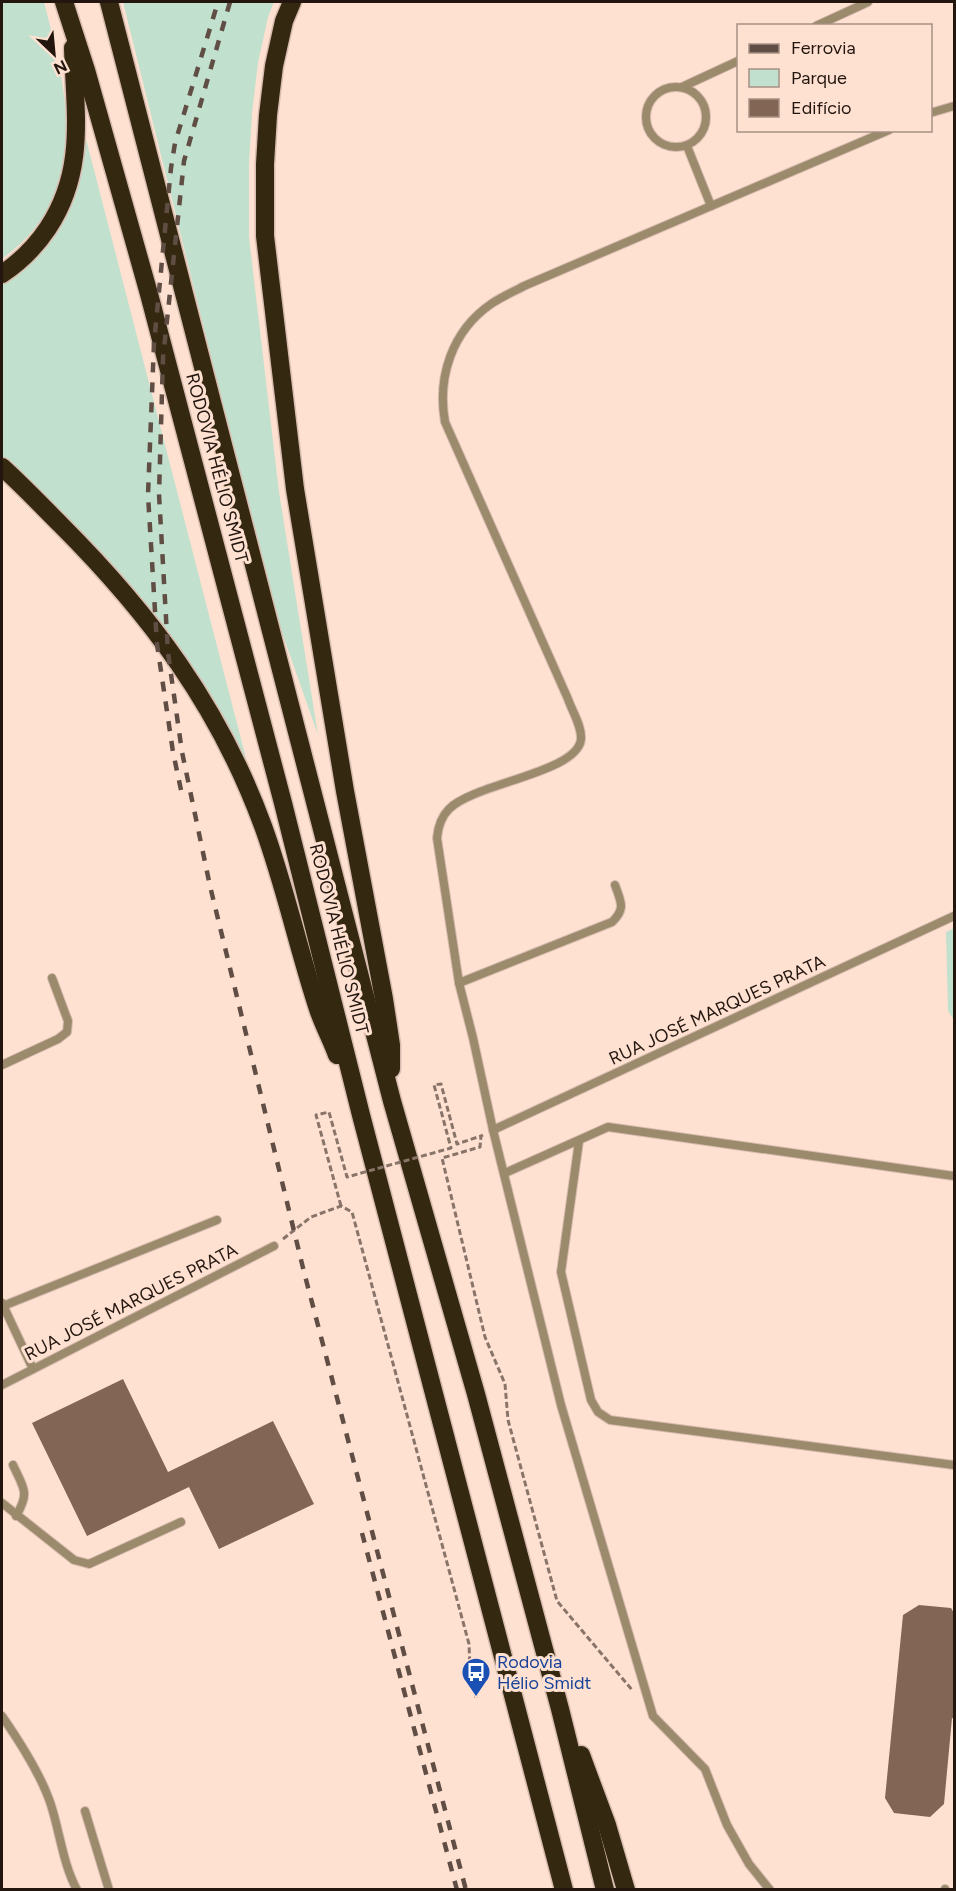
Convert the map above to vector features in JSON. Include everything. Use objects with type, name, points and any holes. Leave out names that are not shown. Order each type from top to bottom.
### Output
[{"type":"highway","name":"RODOVIA HÉLIO SMIDT","points":[[64,2],[86,70],[152,305],[564,1890]]},
{"type":"highway","name":"RODOVIA HÉLIO SMIDT","points":[[109,2],[392,1101],[479,1405],[560,1709],[605,1890]]},
{"type":"highway","points":[[292,2],[284,21],[274,66],[268,115],[265,236],[297,500],[346,802],[391,1045],[392,1101]]},
{"type":"highway","points":[[2,274],[42,237],[55,217],[70,185],[76,134],[72,28]]},
{"type":"highway","points":[[2,467],[91,554],[122,589],[160,636],[191,680],[211,715],[263,825],[318,1010],[361,1115]]},
{"type":"highway","points":[[560,1709],[595,1790],[626,1890]]},
{"type":"lane","points":[[820,24],[868,2]]},
{"type":"lane","points":[[682,87],[737,61]]},
{"type":"lane","points":[[672,87],[691,90],[704,104],[706,114],[702,133],[687,146],[667,147],[657,142],[646,125],[645,114],[648,104],[654,96],[672,87]]},
{"type":"lane","points":[[932,112],[954,106]]},
{"type":"lane","points":[[770,1890],[748,1864],[732,1834],[705,1769],[653,1716],[561,1405],[459,983],[437,838],[441,820],[450,807],[471,795],[555,766],[578,748],[581,739],[568,699],[445,422],[442,402],[445,369],[451,352],[472,320],[491,304],[524,286],[884,132]]},
{"type":"lane","points":[[687,146],[711,206]]},
{"type":"lane","points":[[459,983],[612,922],[620,914],[622,905],[615,885]]},
{"type":"lane","name":"RUA JOSÉ MARQUES PRATA","points":[[493,1130],[954,916]]},
{"type":"lane","points":[[2,1065],[58,1039],[67,1032],[68,1021],[52,978]]},
{"type":"lane","points":[[505,1173],[608,1127],[954,1176]]},
{"type":"lane","points":[[579,1141],[561,1272],[591,1400],[598,1413],[610,1420],[954,1465]]},
{"type":"lane","points":[[33,1369],[2,1303],[217,1220]]},
{"type":"lane","name":"RUA JOSÉ MARQUES PRATA","points":[[2,1384],[274,1246]]},
{"type":"lane","points":[[13,1465],[25,1491],[25,1501],[16,1516]]},
{"type":"lane","points":[[2,1503],[74,1560],[89,1564],[181,1522]]},
{"type":"lane","points":[[2,1716],[31,1763],[50,1804],[69,1873],[77,1890]]},
{"type":"lane","points":[[86,1811],[109,1890]]},
{"type":"path","points":[[476,1698],[470,1669],[469,1644],[352,1212],[341,1206],[316,1115],[329,1112],[347,1177],[451,1149],[434,1085],[441,1084],[457,1144],[481,1136],[480,1147],[442,1158],[485,1337],[505,1384],[508,1420],[557,1601],[653,1716]]},
{"type":"path","points":[[274,1246],[311,1217],[341,1206]]},
{"type":"green space","points":[[2,2],[44,2],[60,72],[65,107],[66,141],[62,173],[50,204],[31,233],[2,259]]},
{"type":"green space","points":[[123,2],[274,2],[268,17],[258,63],[252,113],[249,237],[279,492],[318,735],[273,607]]},
{"type":"green space","points":[[85,135],[248,766],[218,713],[2,459],[2,282],[43,252],[64,222],[77,189]]},
{"type":"green space","points":[[954,928],[954,1020],[948,1011],[946,932]]},
{"type":"building","points":[[123,1379],[168,1472],[273,1421],[314,1504],[219,1549],[189,1487],[87,1536],[32,1423]]},
{"type":"building","points":[[919,1605],[951,1608],[954,1613],[954,1719],[952,1718],[944,1804],[930,1817],[894,1813],[885,1798],[903,1615]]},
{"type":"railway","points":[[181,790],[157,644],[148,495],[154,343],[175,143],[218,2]]},
{"type":"railway","points":[[230,2],[184,161],[163,358],[159,494],[168,653],[182,752],[210,886],[304,1272],[466,1890]]},
{"type":"railway","points":[[362,1533],[457,1890]]},
{"type":"place","name":"Rodovia Hélio Smidt","points":[[476,1698]]}]
